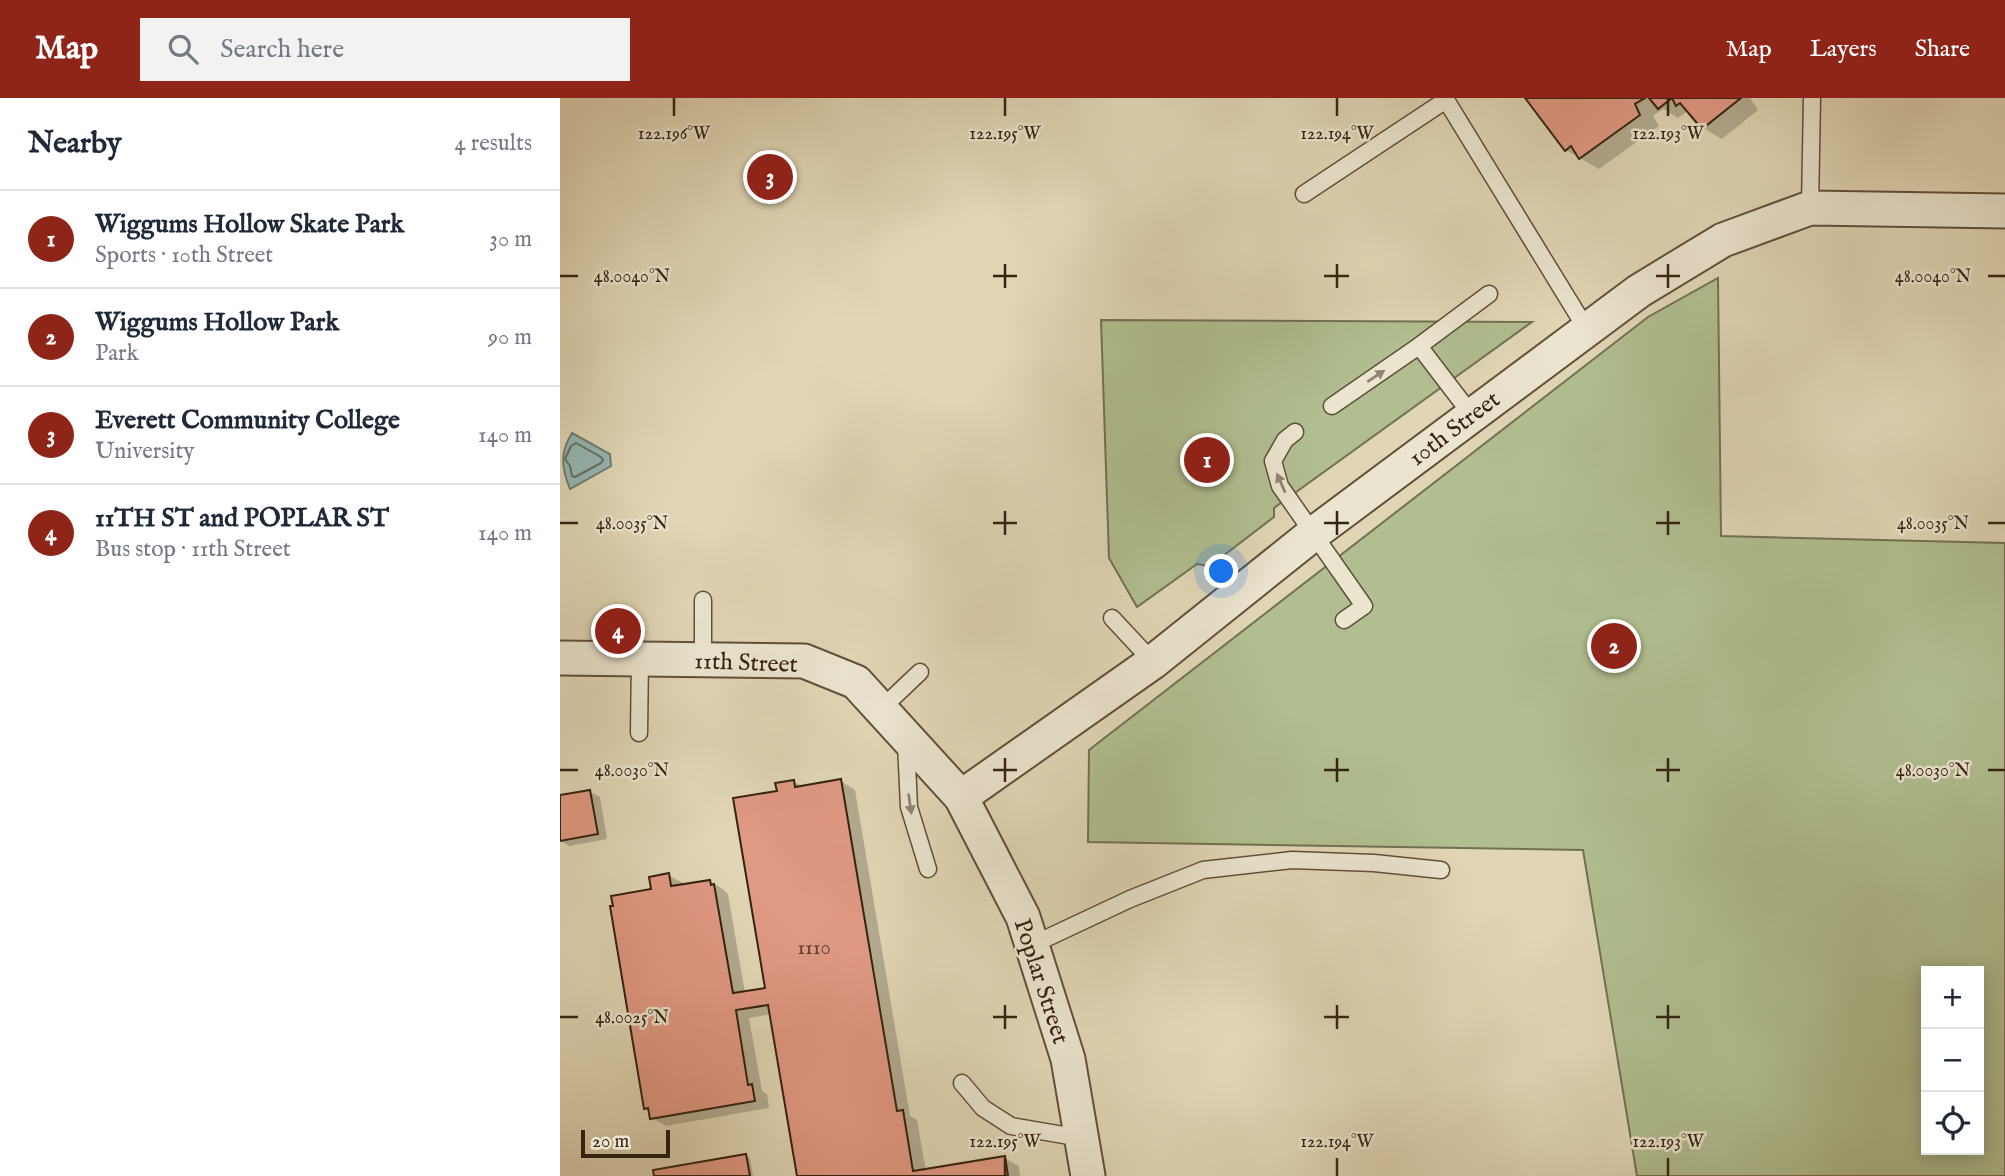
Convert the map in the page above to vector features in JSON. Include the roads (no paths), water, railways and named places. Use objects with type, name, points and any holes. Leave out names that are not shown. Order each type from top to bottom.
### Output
[{"type":"street","name":"10th Street","points":[[961,797],[1153,662],[1313,534],[1639,291],[1723,240],[1810,208],[2005,211]]},
{"type":"street","name":"11th Street","points":[[560,658],[804,661],[856,682],[961,797]]},
{"type":"street","name":"Poplar Street","points":[[961,797],[1023,917],[1068,1059],[1088,1176]]},
{"type":"lane","points":[[1810,208],[1812,98]]},
{"type":"lane","points":[[1304,194],[1446,100],[1587,330]]},
{"type":"lane","points":[[1332,406],[1419,346],[1489,293]]},
{"type":"lane","points":[[1419,346],[1471,415]]},
{"type":"lane","points":[[1295,432],[1285,440],[1273,461],[1280,486],[1364,606],[1344,620]]},
{"type":"lane","points":[[703,600],[703,660]]},
{"type":"lane","points":[[1112,618],[1153,662]]},
{"type":"lane","points":[[639,733],[640,659]]},
{"type":"lane","points":[[881,709],[920,672]]},
{"type":"lane","points":[[906,737],[909,807],[928,869]]},
{"type":"lane","points":[[1032,945],[1130,899],[1203,870],[1292,860],[1374,863],[1441,870]]},
{"type":"lane","points":[[962,1083],[983,1108],[1011,1126],[1082,1138]]},
{"type":"water","points":[[572,433],[610,454],[611,466],[570,489],[563,460],[565,447]]},
{"type":"place","name":"Everett Community College","points":[[770,177]]},
{"type":"place","name":"Wiggums Hollow Skate Park","points":[[1207,460]]},
{"type":"place","name":"11TH ST and POPLAR ST","points":[[618,631]]},
{"type":"place","name":"Wiggums Hollow Park","points":[[1614,646]]}]
